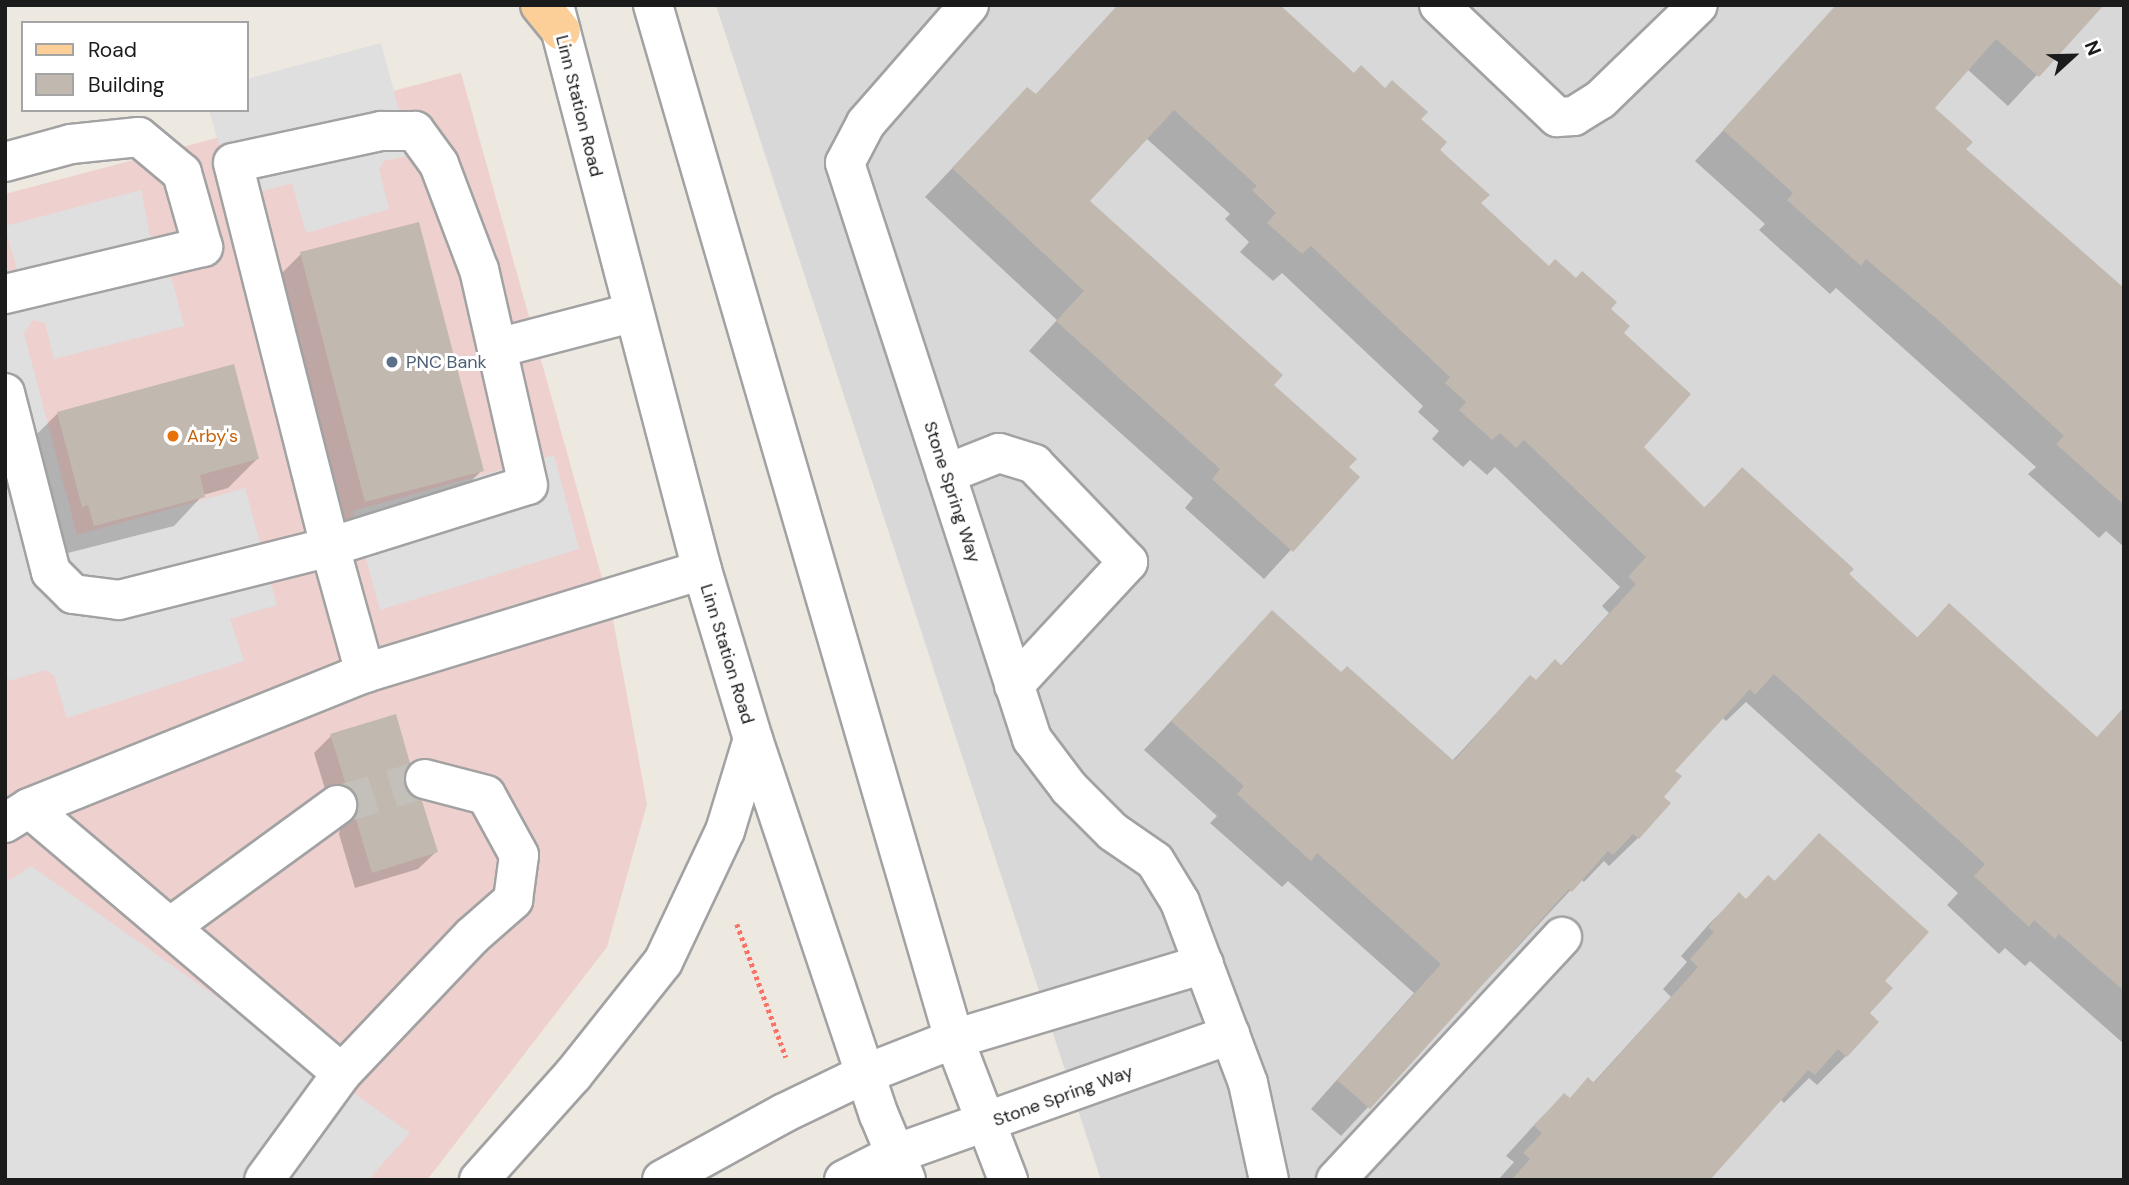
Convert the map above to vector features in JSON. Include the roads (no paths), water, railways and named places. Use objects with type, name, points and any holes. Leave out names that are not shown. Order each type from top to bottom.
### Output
[{"type":"street","points":[[653,5],[954,1039],[1008,1180]]},
{"type":"street","name":"Stone Spring Way","points":[[969,5],[866,122],[845,163],[1032,739],[1069,788],[1113,832],[1155,861],[1180,902],[1248,1083],[1269,1180]]},
{"type":"street","points":[[1439,5],[1557,117],[1574,116],[1600,100],[1698,5]]},
{"type":"street","name":"Linn Station Road","points":[[551,14],[702,570],[753,739],[865,1074],[901,1167]]},
{"type":"street","points":[[5,393],[51,572],[73,594],[118,600],[330,547],[528,485],[479,270],[444,176],[415,131],[381,131],[182,173]]},
{"type":"street","points":[[5,162],[71,144],[139,137],[182,173],[203,247],[5,294]]},
{"type":"street","points":[[233,163],[330,547],[365,673]]},
{"type":"street","points":[[497,348],[631,313]]},
{"type":"street","points":[[946,474],[999,453],[1034,464],[1128,562],[1014,685]]},
{"type":"street","points":[[17,816],[365,673],[702,570]]},
{"type":"street","points":[[479,1180],[573,1075],[663,962],[725,831],[753,739]]},
{"type":"street","points":[[264,1180],[342,1073],[472,936],[513,900],[519,855],[486,795],[425,779]]},
{"type":"street","points":[[170,928],[337,804]]},
{"type":"street","points":[[17,816],[170,928],[342,1073]]},
{"type":"street","points":[[1336,1180],[1562,937]]},
{"type":"street","points":[[663,1180],[783,1113],[865,1074],[954,1039],[1204,964]]},
{"type":"street","name":"Stone Spring Way","points":[[901,1167],[987,1124],[1230,1035]]},
{"type":"street","points":[[844,1180],[901,1167]]},
{"type":"tunnel","points":[[337,805],[425,779]]},
{"type":"place","name":"PNC Bank","points":[[392,362]]},
{"type":"place","name":"Arby's","points":[[173,436]]}]
